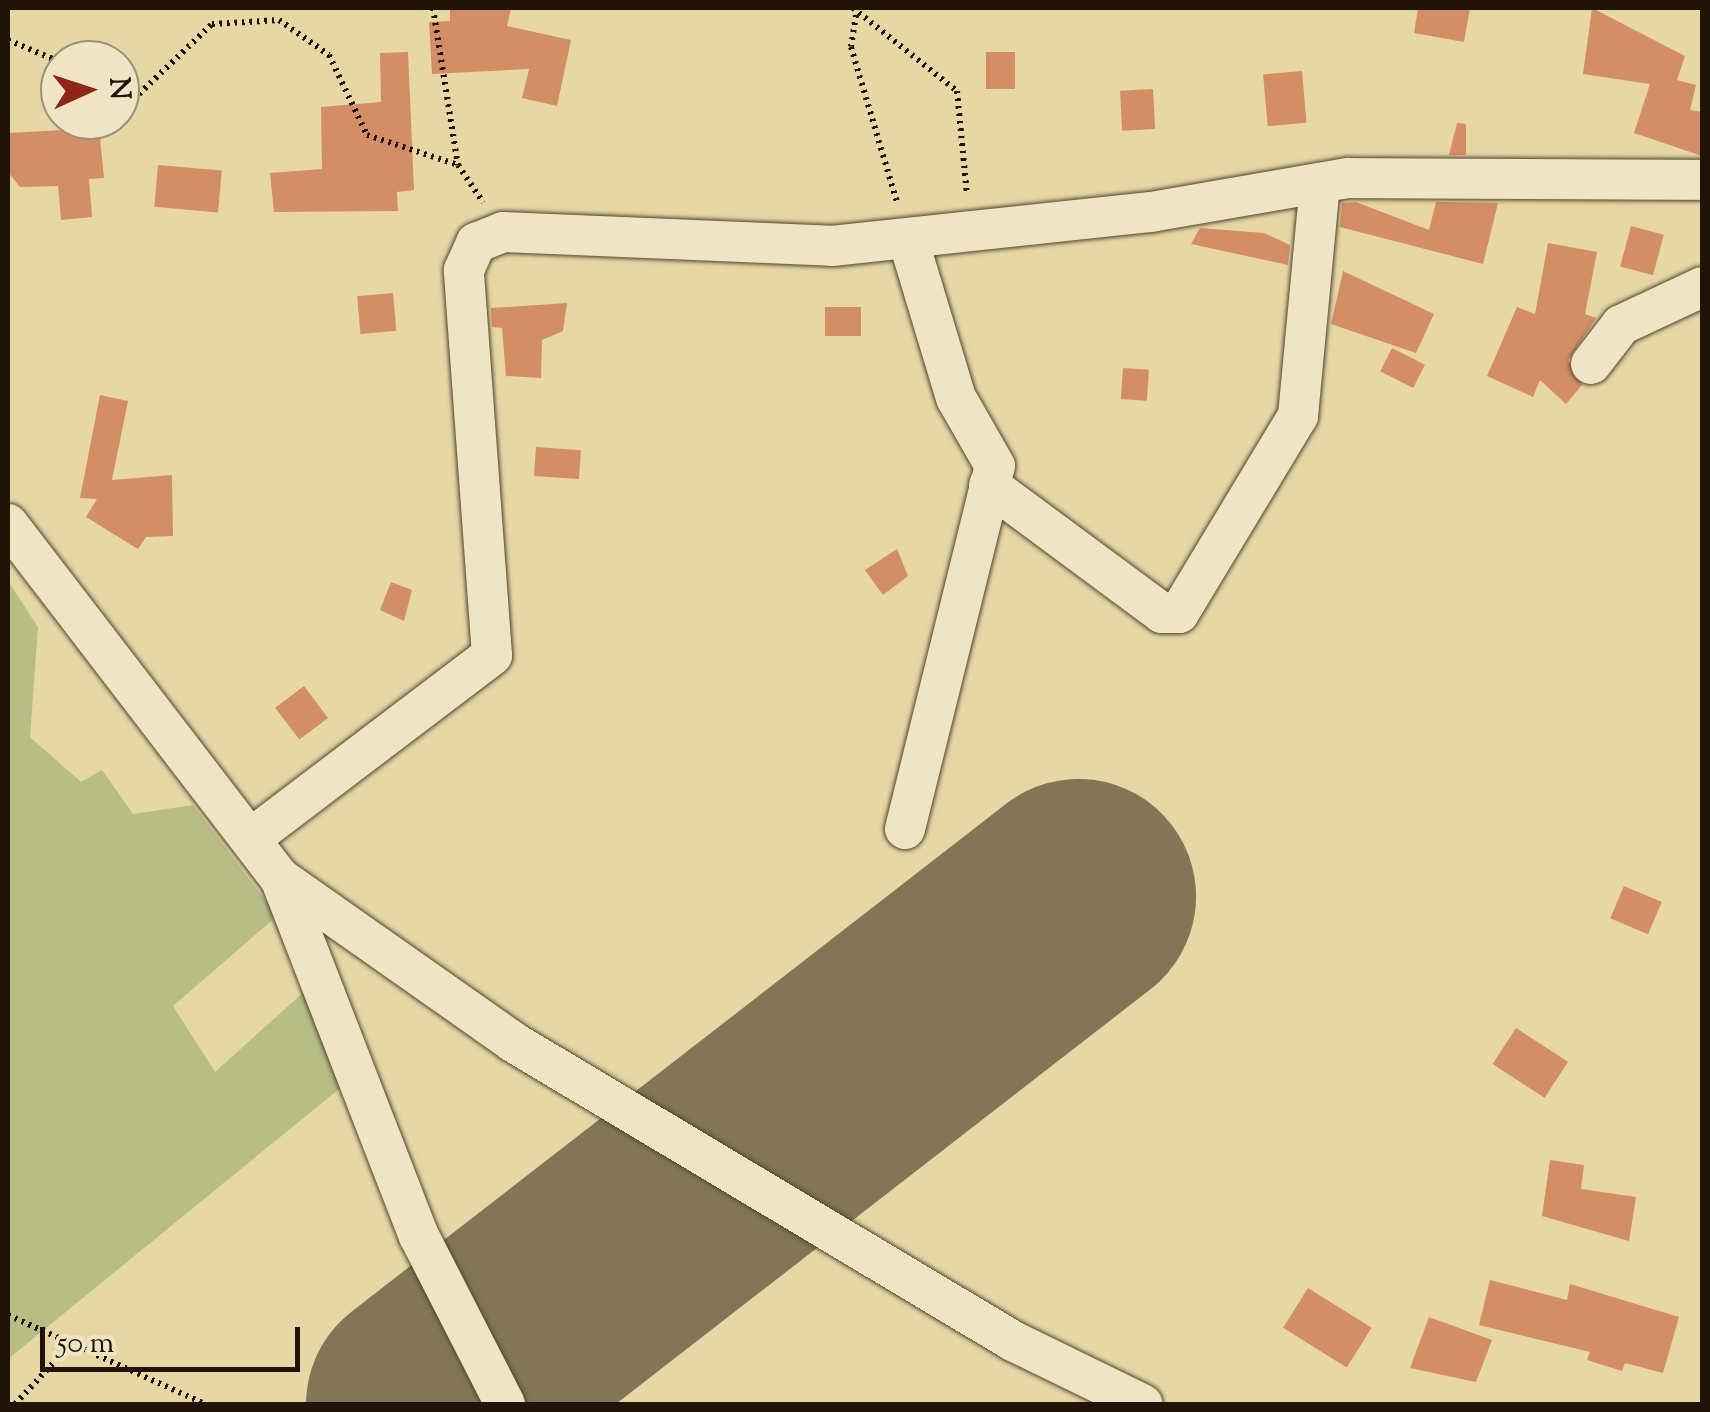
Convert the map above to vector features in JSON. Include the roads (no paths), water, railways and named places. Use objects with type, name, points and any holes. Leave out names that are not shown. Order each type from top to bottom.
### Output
[{"type":"street","points":[[250,839],[492,656],[464,270],[476,243],[504,232],[791,246],[908,242],[969,230],[1320,183],[1444,174],[1702,180]]},
{"type":"street","points":[[989,485],[1162,614],[1180,612],[1298,416],[1320,183]]},
{"type":"street","points":[[905,829],[994,456],[956,398],[908,242]]},
{"type":"street","points":[[1591,364],[1621,325],[1702,286]]},
{"type":"street","points":[[8,524],[280,878],[419,1236],[504,1404]]},
{"type":"street","points":[[280,878],[513,1042],[1013,1341],[1142,1404]]}]
